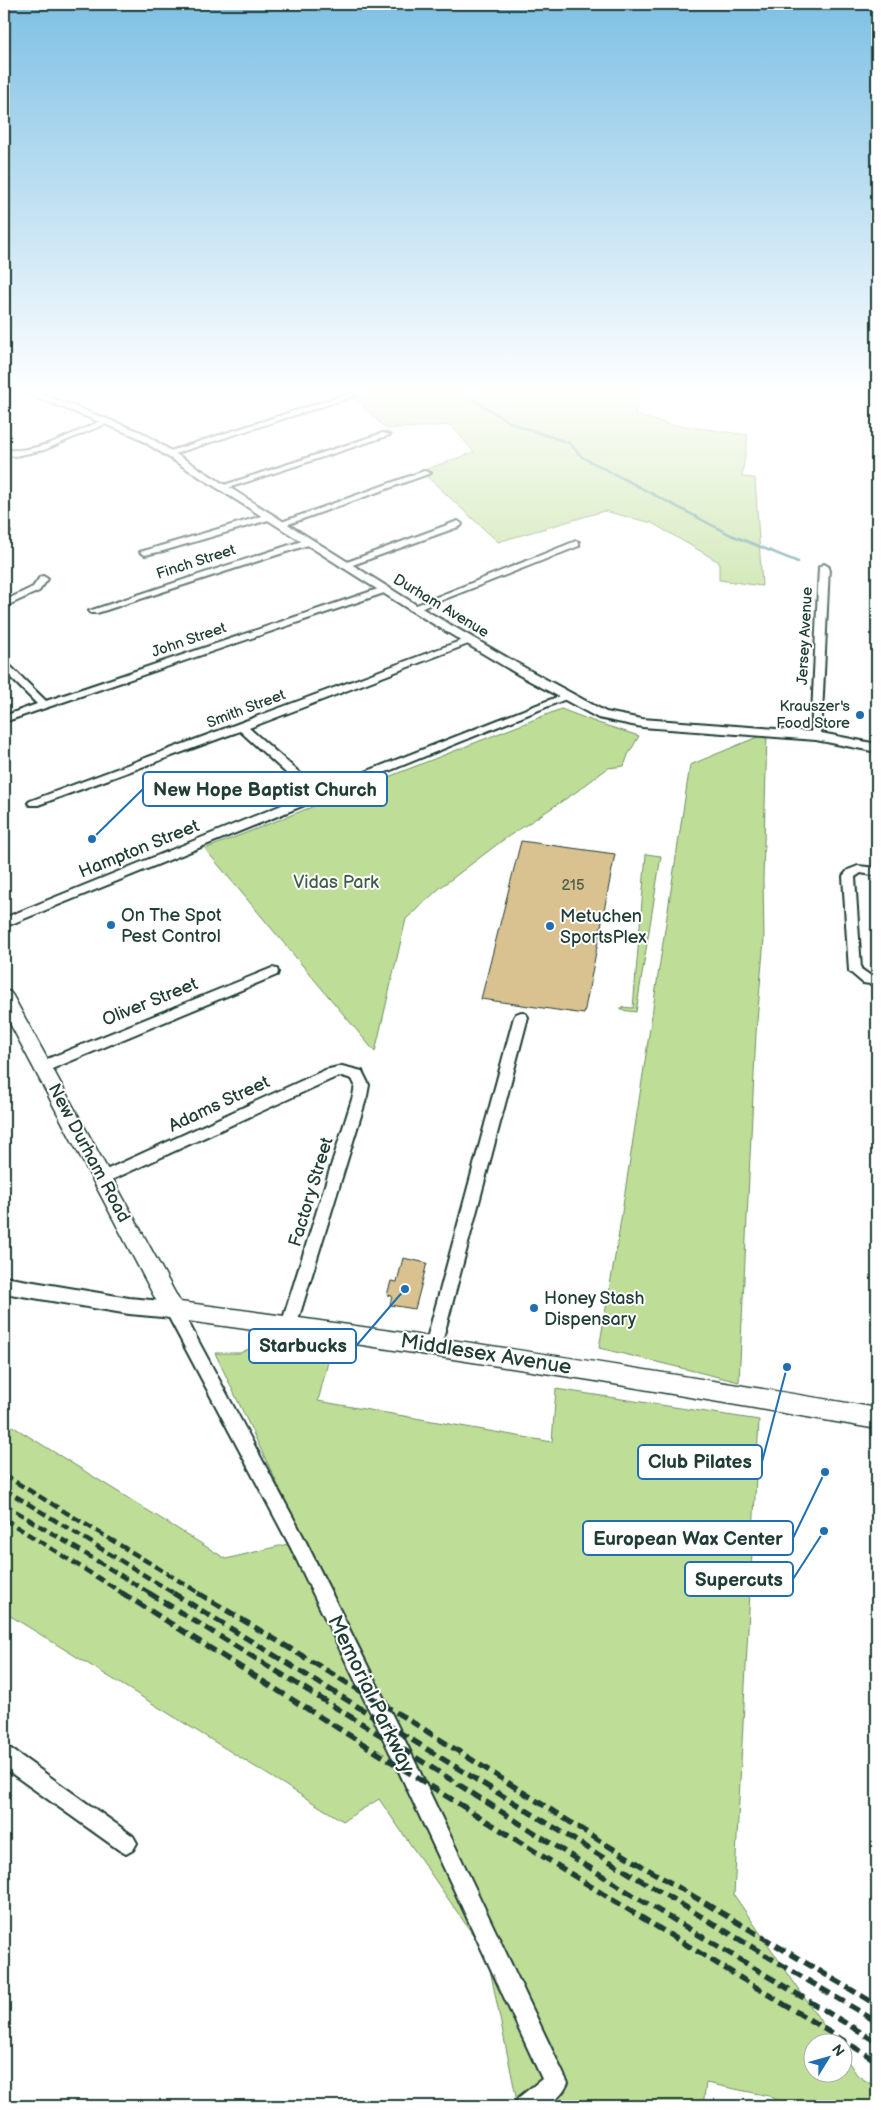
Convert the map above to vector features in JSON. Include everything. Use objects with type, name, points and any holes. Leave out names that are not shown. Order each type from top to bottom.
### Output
[{"type":"main road","name":"New Durham Road","points":[[4,996],[174,1310]]},
{"type":"main road","name":"Middlesex Avenue","points":[[174,1310],[434,1346],[877,1419]]},
{"type":"street","name":"Durham Avenue","points":[[224,488],[468,641],[602,715],[620,720],[690,728],[816,736],[877,748]]},
{"type":"street","points":[[280,524],[382,488]]},
{"type":"street","points":[[145,552],[269,517]]},
{"type":"street","points":[[344,565],[458,524]]},
{"type":"street","points":[[4,531],[6,532],[4,536]]},
{"type":"street","name":"Finch Street","points":[[94,611],[308,542]]},
{"type":"street","points":[[414,608],[576,544]]},
{"type":"street","name":"Jersey Avenue","points":[[816,736],[824,566]]},
{"type":"street","points":[[4,604],[36,589],[43,579]]},
{"type":"street","name":"John Street","points":[[4,719],[384,590]]},
{"type":"street","name":"Smith Street","points":[[34,803],[242,727],[468,641]]},
{"type":"street","points":[[4,666],[44,705]]},
{"type":"street","name":"Hampton Street","points":[[4,923],[566,696]]},
{"type":"street","points":[[242,727],[317,795]]},
{"type":"street","points":[[877,872],[859,869],[852,871],[849,876],[855,971],[868,980],[877,981]]},
{"type":"street","name":"Oliver Street","points":[[42,1067],[272,972]]},
{"type":"street","points":[[434,1346],[521,1017]]},
{"type":"street","name":"Adams Street","points":[[102,1178],[330,1074],[342,1071],[354,1073]]},
{"type":"street","name":"Factory Street","points":[[289,1325],[360,1096],[362,1085],[360,1079],[354,1073]]},
{"type":"street","name":"Middlesex Avenue","points":[[4,1285],[129,1306],[174,1310]]},
{"type":"street","name":"Memorial Parkway","points":[[174,1310],[296,1542],[350,1655],[402,1756],[556,2083],[526,2106]]},
{"type":"street","points":[[4,1756],[126,1843]]},
{"type":"green space","points":[[440,488],[756,488],[762,586],[719,580],[719,562],[652,523],[604,511],[498,542]]},
{"type":"green space","name":"Vidas Park","points":[[561,709],[639,736],[624,766],[608,768],[576,792],[503,840],[441,887],[406,919],[375,1052],[205,849]]},
{"type":"green space","points":[[767,733],[763,879],[764,939],[756,1033],[739,1382],[599,1348],[617,1245],[690,765]]},
{"type":"green space","points":[[646,854],[661,856],[636,1012],[621,1010],[621,1007],[633,1008]]},
{"type":"green space","points":[[260,1344],[330,1354],[318,1401],[552,1442],[556,1389],[759,1420],[734,1895],[828,2032],[804,2032],[804,2082],[854,2082],[854,2070],[857,2075],[877,2088],[877,2106],[787,2106],[769,2096],[706,2083],[703,2106],[518,2106],[487,1955],[379,1799],[343,1821],[4,1612],[4,1421],[226,1559],[304,1540],[215,1353],[240,1353]]},
{"type":"building","name":"Metuchen SportsPlex","points":[[521,841],[615,854],[584,1014],[481,999]]},
{"type":"building","points":[[403,1258],[427,1263],[415,1309],[390,1305],[392,1296],[387,1295],[391,1281],[397,1282]]},
{"type":"waterway","points":[[642,488],[731,535],[798,562]]},
{"type":"railway","points":[[4,1475],[201,1594]]},
{"type":"railway","points":[[4,1489],[175,1594]]},
{"type":"railway","points":[[4,1504],[151,1594]]},
{"type":"railway","points":[[4,1519],[124,1594]]},
{"type":"railway","points":[[122,1593],[603,1894],[877,2061]]},
{"type":"railway","points":[[149,1593],[382,1736],[636,1897],[877,2042]]},
{"type":"railway","points":[[173,1593],[599,1855],[877,2022]]},
{"type":"railway","points":[[198,1593],[417,1725],[600,1841],[877,2005]]},
{"type":"place","name":"Krauszer's Food Store","points":[[860,715]]},
{"type":"place","name":"New Hope Baptist Church","points":[[92,839]]},
{"type":"place","name":"On The Spot Pest Control","points":[[111,925]]},
{"type":"place","name":"Metuchen SportsPlex","points":[[550,926]]},
{"type":"place","name":"Starbucks","points":[[405,1289]]},
{"type":"place","name":"Honey Stash Dispensary","points":[[534,1308]]},
{"type":"place","name":"Club Pilates","points":[[787,1367]]},
{"type":"place","name":"European Wax Center","points":[[825,1472]]},
{"type":"place","name":"Supercuts","points":[[824,1531]]}]
